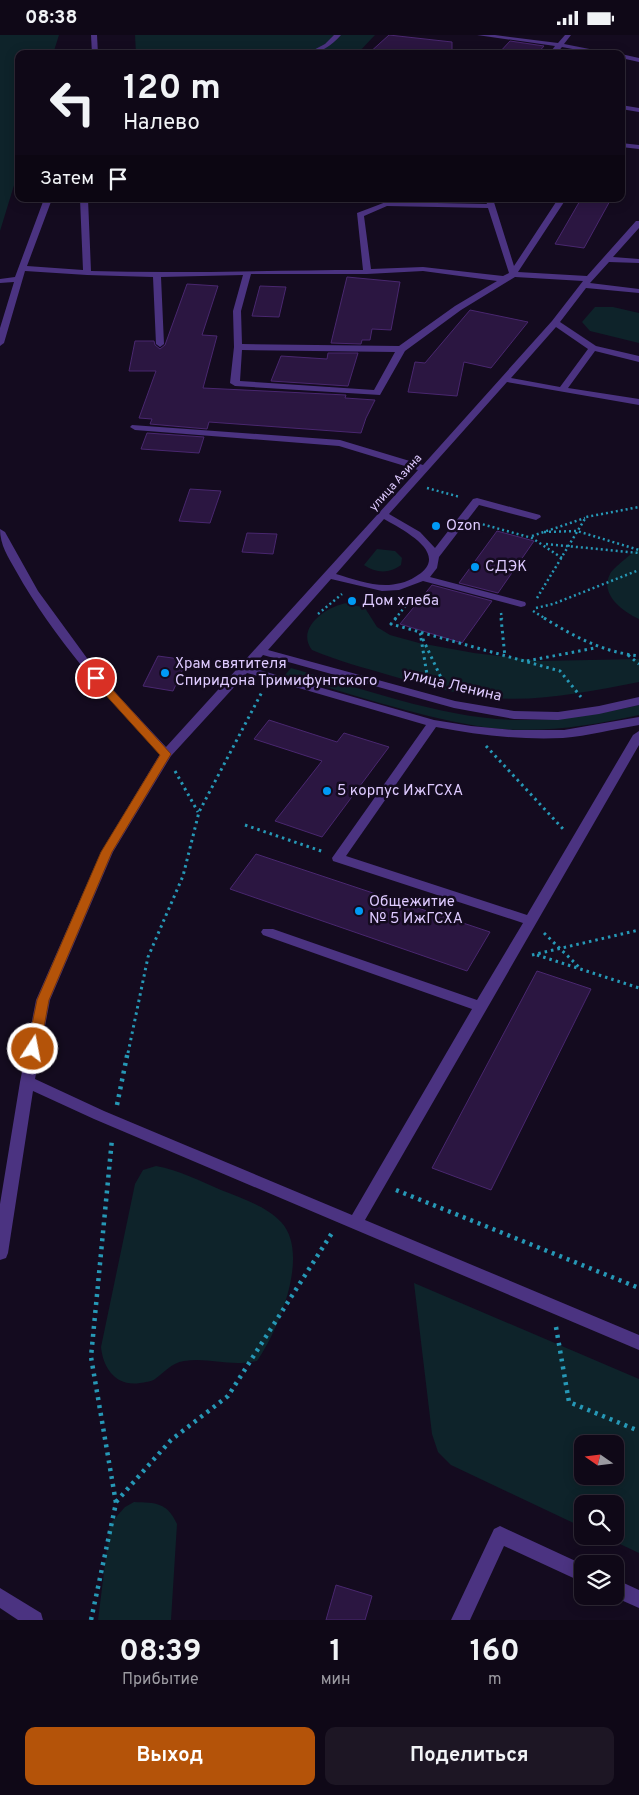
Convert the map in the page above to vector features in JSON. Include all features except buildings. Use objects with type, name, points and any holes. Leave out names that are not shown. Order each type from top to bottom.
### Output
[{"type":"street","points":[[94,35],[95,50]]},
{"type":"street","points":[[317,50],[328,45],[338,35]]},
{"type":"street","points":[[480,35],[589,50]]},
{"type":"street","points":[[556,50],[568,35]]},
{"type":"street","points":[[625,57],[639,60]]},
{"type":"street","points":[[625,108],[639,110]]},
{"type":"street","points":[[625,145],[639,147]]},
{"type":"street","points":[[0,343],[22,268],[47,202]]},
{"type":"street","points":[[84,202],[87,273]]},
{"type":"street","points":[[248,272],[237,311],[238,347],[235,383],[377,393],[401,349],[458,308],[513,274],[560,202]]},
{"type":"street","points":[[366,272],[360,215],[386,204],[489,203],[513,274]]},
{"type":"street","name":"улица Азина","points":[[0,1253],[27,1082],[43,1000],[107,852],[166,754],[246,669],[426,469],[555,323],[586,282],[639,223]]},
{"type":"street","points":[[606,259],[639,261]]},
{"type":"street","points":[[22,268],[87,273],[157,274],[366,272],[423,269],[504,279]]},
{"type":"street","points":[[157,274],[160,344]]},
{"type":"street","points":[[513,274],[586,282],[639,291]]},
{"type":"street","points":[[0,281],[19,279]]},
{"type":"street","points":[[555,323],[593,348],[639,359]]},
{"type":"street","points":[[238,347],[401,349]]},
{"type":"street","points":[[562,389],[593,348]]},
{"type":"street","points":[[504,379],[639,402]]},
{"type":"street","points":[[135,427],[340,443],[426,469]]},
{"type":"street","points":[[434,556],[477,501],[536,517]]},
{"type":"street","points":[[384,515],[427,542],[434,556],[433,567],[425,579]]},
{"type":"street","points":[[0,532],[33,592],[96,678],[166,754]]},
{"type":"street","points":[[329,575],[373,587],[389,589],[425,579],[526,607]]},
{"type":"street","name":"улица Ленина","points":[[261,651],[431,698],[506,714],[558,716],[599,710],[639,701]]},
{"type":"street","points":[[246,669],[434,723],[471,730],[564,734],[639,721]]},
{"type":"street","points":[[434,723],[338,858],[531,921]]},
{"type":"street","points":[[348,1220],[379,1183],[639,735]]},
{"type":"street","points":[[268,932],[481,1007]]},
{"type":"street","points":[[27,1082],[99,1115],[639,1343]]},
{"type":"street","points":[[460,1620],[500,1535],[574,1569]]},
{"type":"street","points":[[624,1592],[639,1599]]},
{"type":"street","points":[[0,1597],[34,1620]]},
{"type":"path","points":[[412,484],[477,501]]},
{"type":"path","points":[[531,536],[586,517],[639,507]]},
{"type":"path","points":[[526,607],[562,557],[586,517]]},
{"type":"path","points":[[463,519],[531,536],[546,544],[562,557]]},
{"type":"path","points":[[544,532],[578,531],[595,535],[639,552]]},
{"type":"path","points":[[546,544],[639,552]]},
{"type":"path","points":[[526,607],[553,604],[639,571]]},
{"type":"path","points":[[425,579],[391,624],[560,671],[586,703]]},
{"type":"path","points":[[500,599],[505,657]]},
{"type":"path","points":[[526,607],[595,648],[628,655],[639,655]]},
{"type":"path","points":[[420,633],[431,698]]},
{"type":"path","points":[[525,662],[595,648]]},
{"type":"path","points":[[628,655],[639,664]]},
{"type":"path","points":[[166,754],[199,812]]},
{"type":"path","points":[[245,825],[338,858]]},
{"type":"path","points":[[531,921],[583,970]]},
{"type":"path","points":[[507,962],[639,930]]},
{"type":"path","points":[[515,948],[639,988]]},
{"type":"path","points":[[379,1183],[639,1289]]},
{"type":"path","points":[[116,1503],[171,1440],[228,1396],[348,1220]]},
{"type":"path","points":[[553,1307],[569,1402],[639,1431]]},
{"type":"shaded area","points":[[0,35],[59,35],[54,50],[15,50],[15,182],[0,231]]},
{"type":"shaded area","points":[[135,35],[375,35],[361,50],[136,50]]},
{"type":"shaded area","points":[[595,307],[613,307],[639,313],[639,343],[590,331],[582,322]]},
{"type":"shaded area","points":[[639,547],[639,619],[615,602],[610,596],[607,582],[612,571]]},
{"type":"shaded area","points":[[377,549],[395,551],[402,558],[401,565],[392,570],[378,571],[364,565]]},
{"type":"shaded area","points":[[347,603],[365,608],[377,627],[390,635],[419,643],[474,653],[541,661],[639,659],[639,682],[566,695],[510,699],[467,695],[417,683],[332,658],[312,650],[307,634],[310,626],[323,613]]},
{"type":"shaded area","points":[[291,668],[402,701],[459,714],[487,718],[530,720],[562,718],[608,712],[639,705],[639,715],[579,726],[538,730],[497,729],[405,710],[285,675]]},
{"type":"shaded area","points":[[156,1166],[189,1176],[261,1207],[281,1222],[289,1236],[293,1253],[288,1292],[274,1331],[257,1361],[237,1363],[202,1360],[184,1361],[172,1366],[152,1381],[140,1383],[124,1382],[108,1369],[101,1347],[135,1184],[143,1170]]},
{"type":"shaded area","points":[[414,1283],[639,1379],[639,1553],[622,1545],[624,1545],[624,1495],[574,1495],[574,1523],[451,1465],[438,1452],[432,1434]]},
{"type":"shaded area","points":[[134,1502],[160,1505],[169,1511],[177,1524],[171,1620],[98,1620],[110,1524],[125,1507]]},
{"type":"place","name":"Ozon","points":[[436,526]]},
{"type":"place","name":"СДЭК","points":[[475,567]]},
{"type":"place","name":"Дом хлеба","points":[[352,601]]},
{"type":"place","name":"Храм святителя Спиридона Тримифунтского","points":[[165,673]]},
{"type":"place","name":"5 корпус ИжГСХА","points":[[327,791]]},
{"type":"place","name":"Общежитие № 5 ИжГСХА","points":[[359,911]]},
{"type":"route","points":[[33,1049],[43,1000],[107,852],[166,754],[96,678]]}]
